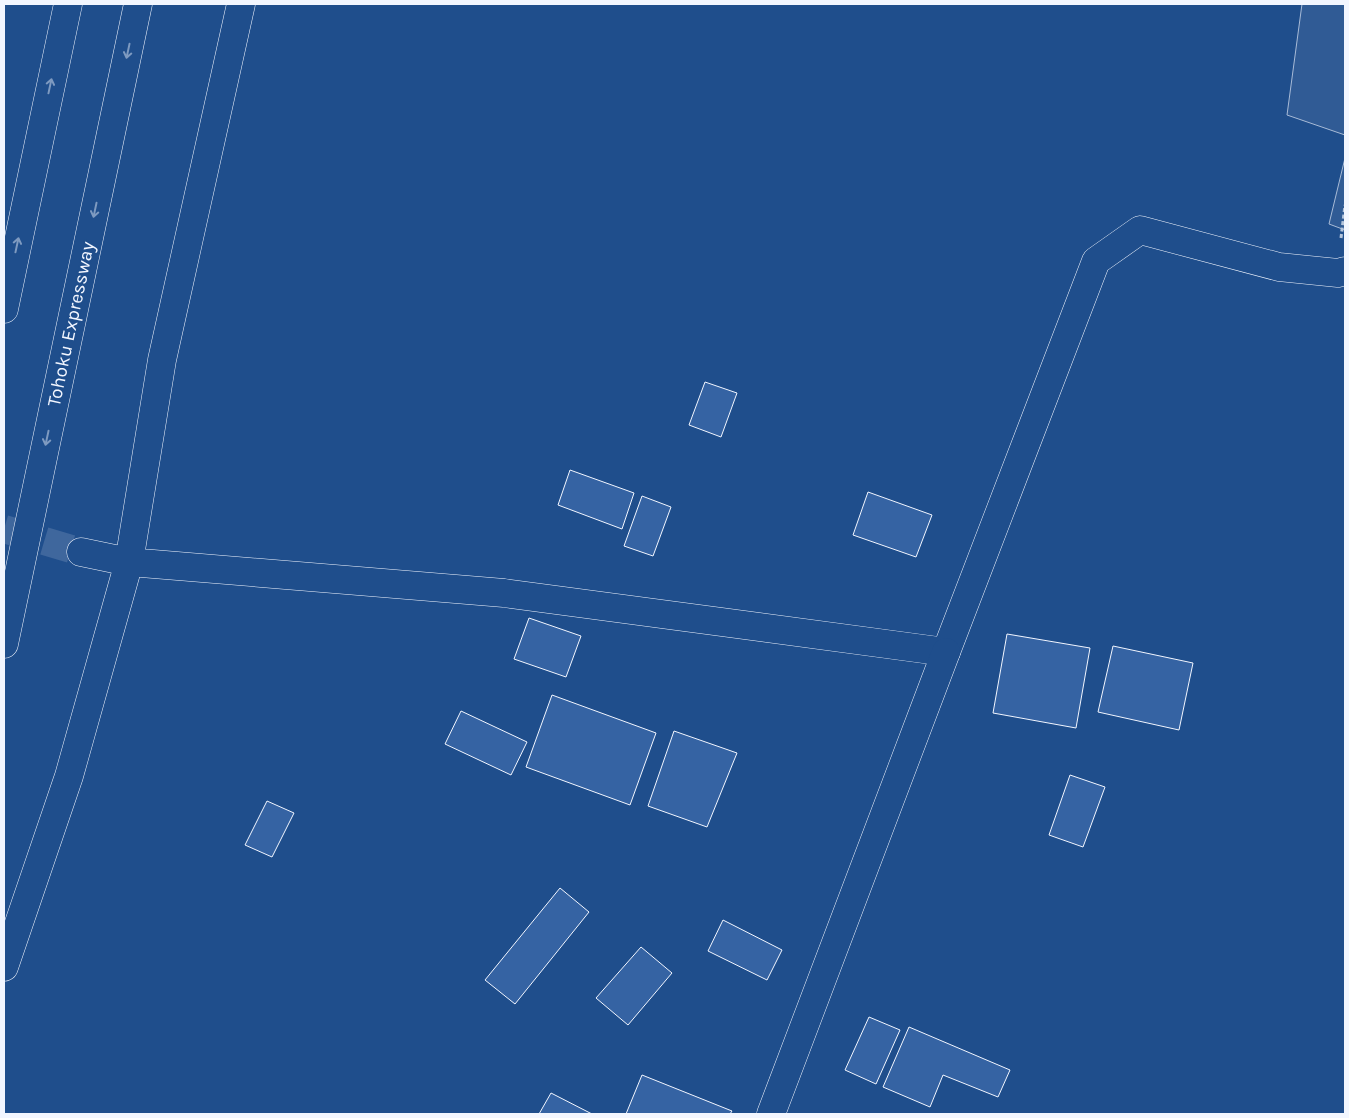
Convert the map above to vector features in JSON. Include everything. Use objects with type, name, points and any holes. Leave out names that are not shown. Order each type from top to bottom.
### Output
[{"type":"main road","points":[[4,310],[68,4]]},
{"type":"main road","name":"Tohoku Expressway","points":[[4,644],[138,4]]},
{"type":"main road","points":[[4,967],[69,776],[129,562],[162,360],[242,4]]},
{"type":"main road","points":[[771,1114],[1096,261],[1140,230],[1279,267],[1338,273],[1345,271]]},
{"type":"main road","points":[[81,552],[129,562],[504,593],[946,652]]},
{"type":"shaded area","points":[[1302,4],[1345,4],[1345,135],[1287,115]]},
{"type":"shaded area","points":[[1345,158],[1345,230],[1329,224]]},
{"type":"building","points":[[705,382],[737,393],[721,437],[689,425]]},
{"type":"building","points":[[570,470],[634,493],[622,529],[558,505]]},
{"type":"building","points":[[868,492],[932,515],[916,557],[853,535]]},
{"type":"building","points":[[642,496],[671,507],[653,556],[624,546]]},
{"type":"building","points":[[529,618],[581,636],[566,677],[514,659]]},
{"type":"building","points":[[1007,634],[1090,648],[1076,728],[993,713]]},
{"type":"building","points":[[1113,646],[1193,663],[1179,730],[1098,712]]},
{"type":"building","points":[[552,695],[656,733],[630,805],[526,767]]},
{"type":"building","points":[[461,711],[527,742],[511,775],[445,744]]},
{"type":"building","points":[[674,731],[737,753],[707,827],[648,806]]},
{"type":"building","points":[[1070,775],[1105,787],[1083,847],[1049,835]]},
{"type":"building","points":[[267,801],[294,813],[272,857],[245,845]]},
{"type":"building","points":[[560,888],[589,912],[515,1004],[485,980]]},
{"type":"building","points":[[723,920],[782,950],[767,980],[708,951]]},
{"type":"building","points":[[641,947],[672,973],[628,1025],[596,998]]},
{"type":"building","points":[[869,1017],[900,1030],[876,1084],[845,1070]]},
{"type":"building","points":[[909,1027],[1010,1070],[998,1097],[943,1075],[930,1107],[883,1087]]},
{"type":"building","points":[[642,1075],[732,1111],[730,1114],[626,1114]]},
{"type":"building","points":[[551,1093],[592,1114],[539,1114]]},
{"type":"tunnel","points":[[4,529],[81,552]]}]
